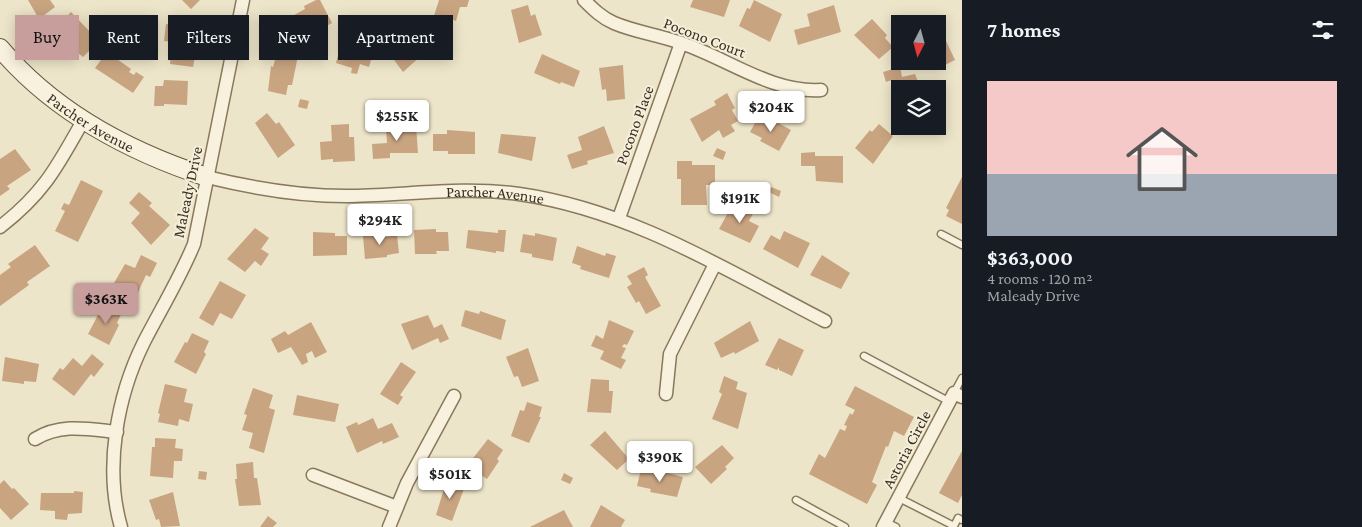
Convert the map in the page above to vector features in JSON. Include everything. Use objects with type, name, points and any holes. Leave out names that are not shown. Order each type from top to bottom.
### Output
[{"type":"street","name":"Maleady Drive","points":[[121,527],[116,499],[114,463],[123,398],[134,365],[183,272],[194,244],[243,0]]},
{"type":"street","name":"Pocono Court","points":[[584,0],[597,13],[613,22],[681,43],[788,88],[821,90]]},
{"type":"street","name":"Pocono Place","points":[[619,218],[681,43]]},
{"type":"street","name":"Parcher Avenue","points":[[0,48],[29,78],[84,119],[144,154],[207,177],[256,188],[319,196],[475,190],[519,194],[562,202],[619,218],[678,244],[825,321]]},
{"type":"street","points":[[0,227],[23,209],[50,178],[84,119]]},
{"type":"street","points":[[666,394],[670,354],[715,264]]},
{"type":"street","points":[[389,527],[396,506],[429,439],[454,396]]},
{"type":"street","name":"Astoria Circle","points":[[888,525],[899,498],[955,397]]},
{"type":"street","points":[[35,439],[55,430],[72,427],[117,432]]},
{"type":"street","points":[[313,475],[396,506]]},
{"type":"lane","points":[[941,234],[962,245]]},
{"type":"lane","points":[[864,356],[955,397],[962,378]]},
{"type":"lane","points":[[899,498],[954,526],[958,518],[962,520]]},
{"type":"lane","points":[[796,500],[845,527]]},
{"type":"building","points":[[28,0],[50,0],[55,7],[44,15],[37,15]]},
{"type":"building","points":[[182,0],[200,0],[191,9]]},
{"type":"building","points":[[320,0],[328,15],[294,15],[305,9],[304,6]]},
{"type":"building","points":[[439,0],[469,0],[467,7],[460,7],[456,21],[453,20],[453,15],[434,15]]},
{"type":"building","points":[[693,0],[730,0],[724,17],[690,7]]},
{"type":"building","points":[[754,0],[782,14],[770,42],[739,26],[747,8],[750,9]]},
{"type":"building","points":[[528,5],[531,16],[535,14],[542,35],[519,43],[511,10]]},
{"type":"building","points":[[834,5],[841,32],[798,45],[794,30],[810,26],[807,14]]},
{"type":"building","points":[[328,15],[332,23],[328,25]]},
{"type":"building","points":[[872,19],[887,35],[885,38],[891,45],[891,49],[879,59],[854,35]]},
{"type":"building","points":[[79,20],[89,31],[89,51],[83,57],[79,54]]},
{"type":"building","points":[[166,24],[168,24],[168,42],[164,41]]},
{"type":"building","points":[[946,41],[955,60],[946,64]]},
{"type":"building","points":[[542,54],[580,71],[574,87],[561,82],[560,84],[534,73]]},
{"type":"building","points":[[338,56],[338,60],[371,60],[369,67],[360,64],[357,74],[351,73],[352,68],[336,63]]},
{"type":"building","points":[[101,60],[118,60],[131,69],[129,72],[134,75],[136,72],[144,77],[133,93],[95,68]]},
{"type":"building","points":[[170,60],[194,60],[193,67],[170,64]]},
{"type":"building","points":[[275,60],[297,60],[292,85],[288,85],[286,95],[268,91],[271,66],[273,67]]},
{"type":"building","points":[[394,60],[416,60],[403,72]]},
{"type":"building","points":[[623,65],[625,99],[607,101],[606,89],[602,90],[599,68]]},
{"type":"building","points":[[901,70],[902,77],[915,74],[917,80],[891,80],[886,82],[883,72]]},
{"type":"building","points":[[164,80],[188,81],[187,105],[164,104],[164,106],[154,106],[155,86],[163,86]]},
{"type":"building","points":[[727,93],[735,108],[732,110],[738,121],[731,125],[735,131],[723,138],[719,130],[702,142],[690,119],[716,105],[714,101]]},
{"type":"building","points":[[300,99],[309,101],[307,109],[298,107]]},
{"type":"building","points":[[267,113],[276,124],[279,122],[295,145],[278,158],[255,123]]},
{"type":"building","points":[[759,116],[770,122],[771,119],[791,130],[779,151],[760,141],[762,138],[750,132]]},
{"type":"building","points":[[349,124],[349,137],[354,137],[355,161],[333,162],[333,159],[321,160],[320,142],[332,141],[331,125]]},
{"type":"building","points":[[879,124],[893,136],[873,164],[855,148],[870,130],[872,132]]},
{"type":"building","points":[[402,125],[416,125],[418,153],[390,153],[390,158],[373,159],[372,144],[387,143],[386,129],[402,127]]},
{"type":"building","points":[[604,126],[614,153],[587,161],[588,164],[572,169],[567,155],[582,150],[578,137]]},
{"type":"building","points":[[447,130],[475,132],[475,154],[448,154],[448,151],[433,151],[433,134],[447,134]]},
{"type":"building","points":[[501,134],[536,137],[532,161],[498,153]]},
{"type":"building","points":[[717,148],[726,152],[723,160],[713,156]]},
{"type":"building","points":[[15,149],[31,170],[7,186],[10,189],[0,196],[0,159]]},
{"type":"building","points":[[815,152],[815,156],[843,156],[843,183],[816,181],[815,166],[801,166],[801,153]]},
{"type":"building","points":[[677,161],[692,161],[692,165],[715,165],[715,185],[706,185],[707,205],[681,205],[681,179],[677,179]]},
{"type":"building","points":[[962,177],[962,224],[946,216],[949,210],[946,208]]},
{"type":"building","points":[[81,180],[103,191],[78,242],[55,231],[65,211],[61,209],[64,203],[69,205]]},
{"type":"building","points":[[771,187],[781,191],[779,197],[769,192]]},
{"type":"building","points":[[139,192],[152,203],[149,206],[170,225],[151,245],[131,223],[140,213],[129,203]]},
{"type":"building","points":[[744,204],[755,210],[749,221],[759,226],[750,243],[719,229],[730,209],[738,213]]},
{"type":"building","points":[[255,228],[269,238],[261,249],[269,254],[261,266],[255,261],[245,272],[227,259]]},
{"type":"building","points":[[436,229],[436,232],[448,232],[449,251],[436,251],[437,254],[415,254],[414,230]]},
{"type":"building","points":[[468,230],[498,233],[498,230],[506,230],[504,252],[496,251],[496,253],[466,248]]},
{"type":"building","points":[[784,231],[810,243],[798,268],[763,249],[771,235],[780,240]]},
{"type":"building","points":[[313,232],[335,233],[335,236],[347,236],[347,255],[313,256]]},
{"type":"building","points":[[386,233],[386,237],[397,235],[399,253],[387,255],[387,257],[365,259],[363,236]]},
{"type":"building","points":[[535,233],[557,238],[553,261],[532,257],[532,254],[520,252],[523,234],[535,236]]},
{"type":"building","points":[[35,245],[50,266],[27,282],[29,285],[0,306],[0,275],[11,267],[8,264]]},
{"type":"building","points":[[577,246],[605,256],[606,253],[616,256],[609,278],[580,269],[581,266],[572,263]]},
{"type":"building","points":[[141,255],[157,263],[150,277],[146,275],[134,301],[110,290],[125,264],[135,268]]},
{"type":"building","points":[[822,255],[850,273],[841,289],[810,275]]},
{"type":"building","points":[[644,267],[648,275],[645,277],[661,306],[646,314],[639,301],[636,303],[627,287],[632,284],[627,276]]},
{"type":"building","points":[[220,281],[246,295],[232,319],[220,313],[213,326],[199,318]]},
{"type":"building","points":[[106,305],[122,312],[117,323],[119,325],[109,345],[88,334],[98,315],[100,316]]},
{"type":"building","points":[[465,310],[479,314],[480,311],[506,320],[501,340],[461,326]]},
{"type":"building","points":[[428,315],[434,328],[442,324],[449,339],[440,343],[438,338],[412,350],[401,324]]},
{"type":"building","points":[[609,320],[634,331],[627,345],[624,344],[622,347],[626,348],[621,358],[626,360],[621,369],[600,359],[604,351],[591,346],[596,335],[603,339]]},
{"type":"building","points":[[750,321],[759,341],[735,354],[734,352],[721,358],[714,343]]},
{"type":"building","points":[[311,322],[327,352],[315,358],[312,351],[306,354],[308,362],[302,365],[291,347],[278,353],[271,339],[285,331],[288,335]]},
{"type":"building","points":[[192,333],[209,341],[204,352],[206,354],[196,374],[174,362]]},
{"type":"building","points":[[779,338],[804,350],[792,376],[779,370],[779,367],[777,370],[765,365]]},
{"type":"building","points":[[528,348],[539,381],[522,387],[518,376],[514,377],[506,357]]},
{"type":"building","points":[[92,354],[104,364],[94,377],[91,374],[74,396],[52,379],[60,368],[63,370],[73,358],[82,366]]},
{"type":"building","points":[[5,357],[39,364],[36,382],[24,381],[24,384],[2,381]]},
{"type":"building","points":[[401,362],[416,372],[400,395],[403,397],[398,405],[380,394]]},
{"type":"building","points":[[724,376],[738,382],[736,389],[747,393],[738,429],[712,419],[722,394],[719,392]]},
{"type":"building","points":[[591,379],[609,380],[609,391],[613,391],[611,413],[587,412]]},
{"type":"building","points":[[165,384],[187,389],[184,402],[193,404],[189,422],[179,419],[178,426],[158,422],[160,414],[158,413]]},
{"type":"building","points":[[855,386],[914,417],[904,436],[894,431],[872,482],[877,485],[867,504],[809,474],[819,454],[825,458],[840,429],[845,431],[847,426],[844,425],[850,413],[852,415],[855,410],[845,405]]},
{"type":"building","points":[[253,388],[273,395],[269,408],[275,410],[264,453],[249,448],[253,433],[242,430],[247,415],[244,414]]},
{"type":"building","points":[[297,395],[339,404],[335,422],[293,415]]},
{"type":"building","points":[[527,402],[542,407],[539,417],[541,417],[529,443],[511,436],[520,410],[524,411]]},
{"type":"building","points":[[373,418],[378,429],[392,423],[399,437],[383,444],[382,441],[357,453],[346,427],[357,422],[358,425]]},
{"type":"building","points":[[605,431],[629,459],[617,470],[590,445]]},
{"type":"building","points":[[155,438],[176,439],[175,448],[183,449],[182,461],[174,461],[173,478],[150,476],[152,447],[155,447]]},
{"type":"building","points":[[488,439],[503,450],[497,459],[499,461],[487,479],[467,466]]},
{"type":"building","points":[[722,445],[734,458],[725,467],[727,469],[711,484],[695,467]]},
{"type":"building","points":[[962,451],[962,495],[958,503],[939,493]]},
{"type":"building","points":[[253,462],[254,478],[257,478],[261,505],[239,506],[235,479],[237,479],[236,464]]},
{"type":"building","points":[[641,469],[656,473],[657,470],[683,477],[677,497],[650,492],[651,489],[637,486]]},
{"type":"building","points":[[199,471],[207,472],[206,480],[198,479]]},
{"type":"building","points":[[564,473],[573,478],[570,484],[561,480]]},
{"type":"building","points":[[447,479],[465,486],[452,521],[436,515]]},
{"type":"building","points":[[4,480],[29,504],[11,520],[0,508],[0,484]]},
{"type":"building","points":[[74,491],[83,492],[82,513],[68,514],[67,520],[55,519],[55,511],[40,510],[41,493],[74,493]]},
{"type":"building","points":[[173,492],[180,526],[161,527],[159,519],[156,520],[149,500]]},
{"type":"building","points":[[601,505],[625,520],[621,527],[590,527]]},
{"type":"building","points":[[564,510],[573,527],[530,527]]},
{"type":"building","points":[[268,516],[277,523],[273,527],[260,527]]}]
